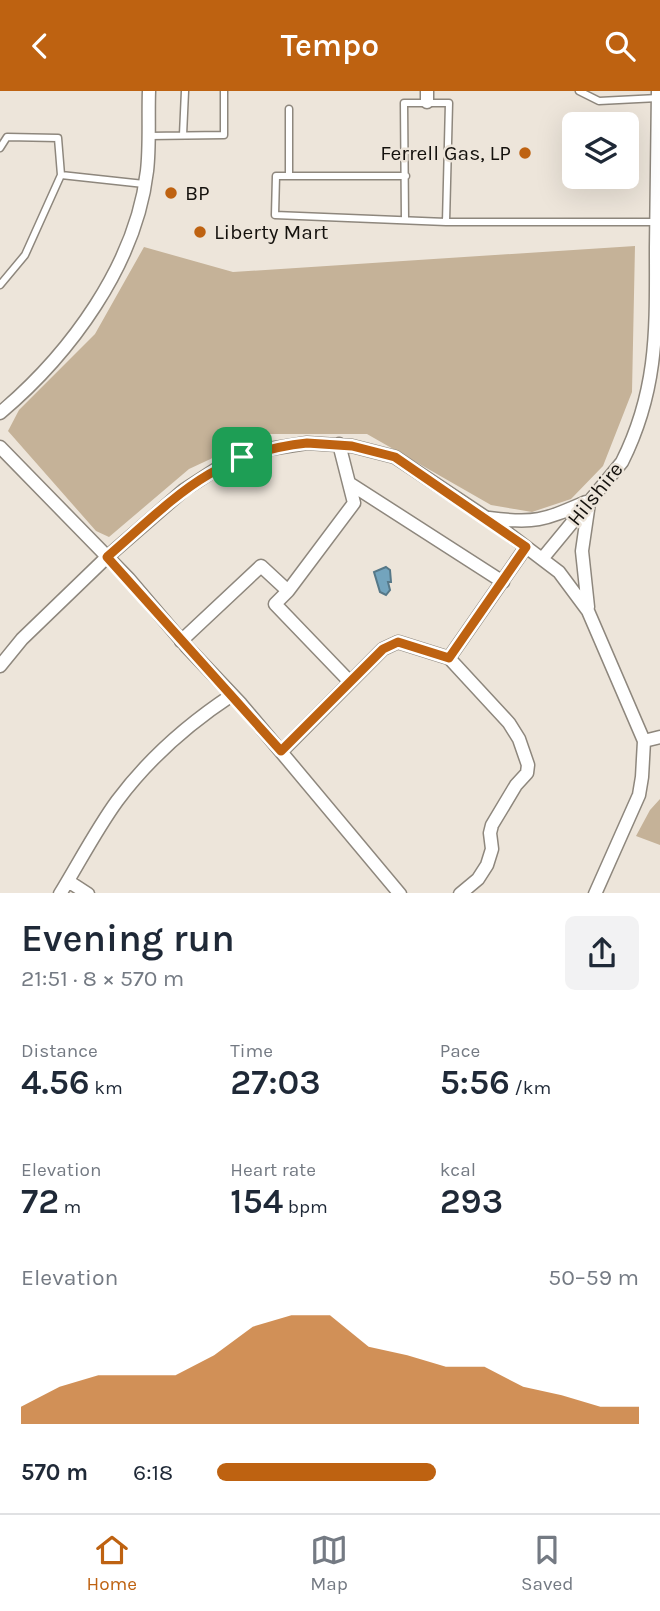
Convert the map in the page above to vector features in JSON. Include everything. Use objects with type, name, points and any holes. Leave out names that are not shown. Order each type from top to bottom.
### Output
[{"type":"street","points":[[0,413],[54,362],[95,307],[126,246],[147,171],[149,91]]},
{"type":"street","name":"Hilshire","points":[[542,559],[622,462],[631,446],[646,399],[656,346],[658,95]]},
{"type":"street","points":[[0,666],[22,639],[107,557],[184,490],[221,466],[253,453],[307,443],[339,444],[395,457],[486,518],[559,572],[588,611],[644,741],[639,795],[594,893]]},
{"type":"street","points":[[339,444],[354,503],[288,591],[275,604],[350,682]]},
{"type":"street","points":[[0,447],[107,557],[232,695],[399,893]]},
{"type":"street","points":[[349,483],[503,582]]},
{"type":"street","points":[[486,518],[538,521],[556,516],[590,500]]},
{"type":"street","points":[[588,611],[582,551],[590,500]]},
{"type":"street","points":[[449,658],[526,547]]},
{"type":"street","points":[[181,641],[261,566],[288,591]]},
{"type":"street","points":[[281,751],[383,649],[398,642],[449,658],[509,723],[519,739],[528,765],[523,780],[516,785],[492,825],[492,849],[487,865],[478,879],[461,893]]},
{"type":"street","points":[[61,893],[108,814],[135,778],[186,728],[232,695]]},
{"type":"street","points":[[644,741],[660,737]]},
{"type":"street","points":[[68,881],[86,893]]},
{"type":"lane","points":[[183,135],[186,91]]},
{"type":"lane","points":[[148,136],[225,135],[225,91]]},
{"type":"lane","points":[[579,91],[599,101],[658,95]]},
{"type":"lane","points":[[405,220],[404,103],[427,97],[449,103],[446,222]]},
{"type":"lane","points":[[289,109],[289,176]]},
{"type":"lane","points":[[0,148],[7,137],[58,138],[61,175],[25,255],[0,285]]},
{"type":"lane","points":[[61,175],[144,184]]},
{"type":"lane","points":[[406,176],[276,176],[275,215],[446,222],[657,222]]},
{"type":"shaded area","points":[[635,246],[632,392],[603,466],[571,499],[532,512],[491,505],[367,434],[264,434],[189,469],[109,537],[96,531],[8,431],[19,410],[95,334],[144,247],[233,272]]},
{"type":"shaded area","points":[[660,799],[660,845],[636,836],[650,810]]},
{"type":"water","points":[[386,567],[390,570],[391,582],[388,582],[390,590],[386,595],[380,592],[374,572]]},
{"type":"place","name":"Ferrell Gas, LP","points":[[525,153]]},
{"type":"place","name":"BP","points":[[171,193]]},
{"type":"place","name":"Liberty Mart","points":[[200,232]]},
{"type":"route","points":[[307,443],[330,443],[374,450],[395,457],[526,547],[449,658],[398,642],[383,649],[281,751],[107,557],[184,490],[221,466],[242,457],[285,445],[307,443]]}]
